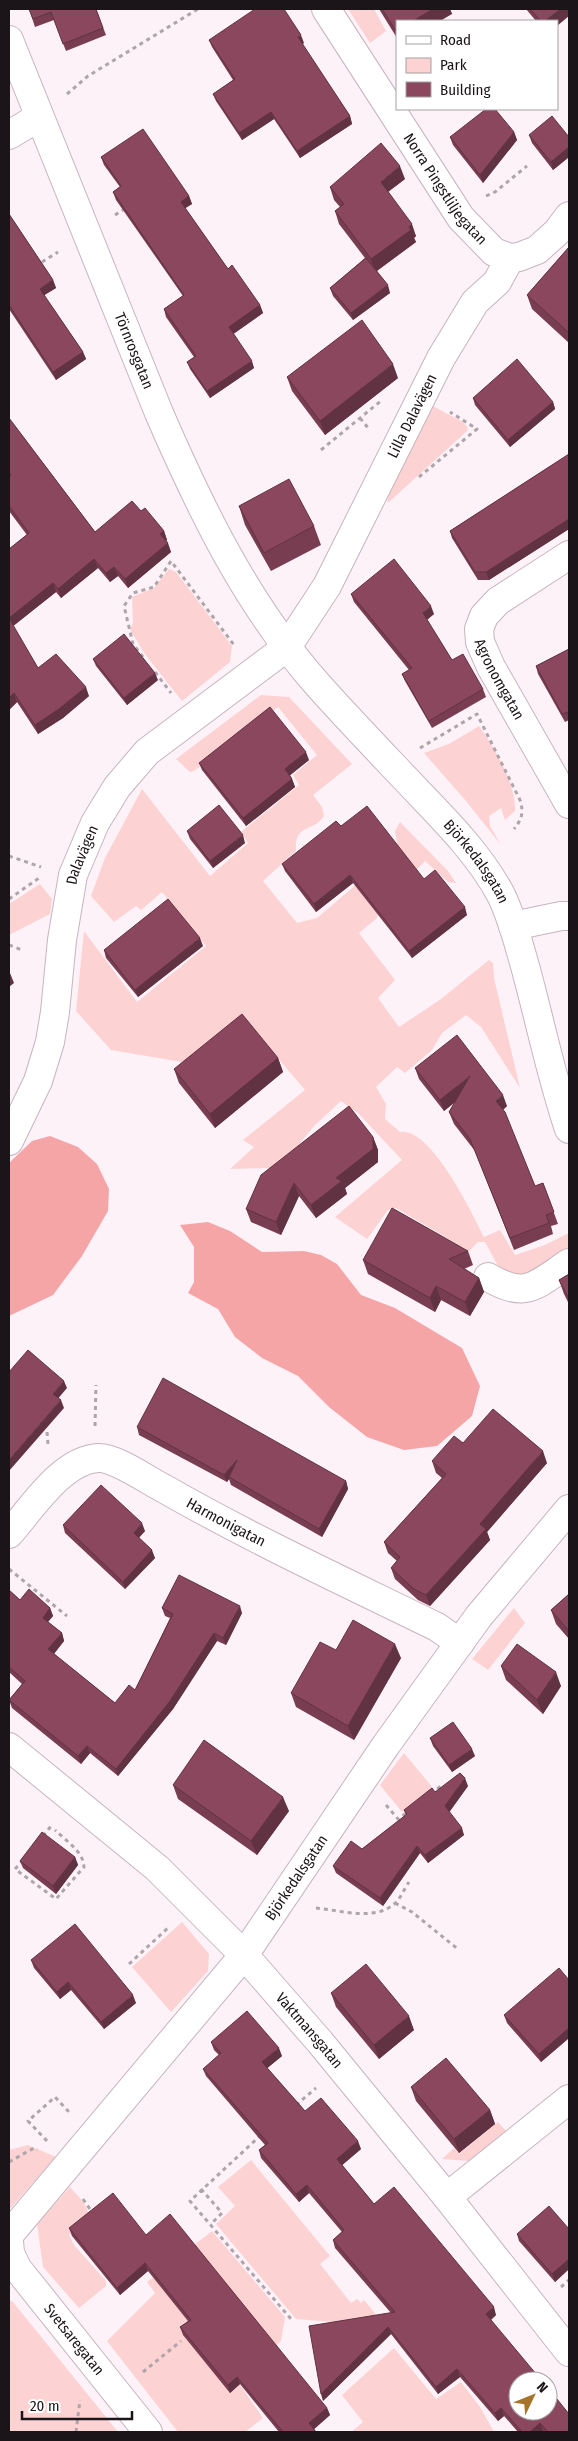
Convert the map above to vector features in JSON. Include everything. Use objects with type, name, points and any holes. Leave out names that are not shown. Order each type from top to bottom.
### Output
[{"type":"street","name":"Norra Pingstliljegatan","points":[[326,9],[461,218],[494,252],[510,258]]},
{"type":"street","name":"Törnrosgatan","points":[[9,40],[179,460],[231,564],[256,605],[287,647]]},
{"type":"street","points":[[9,135],[39,117]]},
{"type":"street","points":[[510,258],[519,257],[537,250],[557,232],[569,216]]},
{"type":"street","name":"Lilla Dalavägen","points":[[287,647],[328,586],[441,358],[475,302],[497,282],[510,258]]},
{"type":"street","name":"Agronomgatan","points":[[569,555],[498,600],[484,616],[479,629],[480,642],[491,667],[569,804]]},
{"type":"street","name":"Björkedalsgatan","points":[[287,647],[317,684],[457,835],[501,895],[513,926],[559,1099],[569,1129]]},
{"type":"street","name":"Dalavägen","points":[[9,1141],[38,1081],[50,1042],[62,940],[73,875],[95,824],[117,787],[148,752],[287,647]]},
{"type":"street","points":[[513,926],[569,916]]},
{"type":"street","points":[[488,1277],[506,1288],[523,1289],[534,1286],[569,1263]]},
{"type":"street","points":[[9,1534],[61,1475],[78,1461],[100,1457]]},
{"type":"street","name":"Harmonigatan","points":[[100,1457],[124,1466],[209,1514],[437,1627],[460,1644]]},
{"type":"street","name":"Björkedalsgatan","points":[[9,2235],[244,1955],[364,1777],[460,1644],[564,1526]]},
{"type":"street","name":"Vaktmansgatan","points":[[9,1747],[157,1868],[244,1955],[340,2067],[447,2197],[569,2352]]},
{"type":"street","points":[[447,2197],[569,2100]]},
{"type":"street","name":"Svetsaregatan","points":[[9,2242],[10,2253],[18,2268],[148,2432]]},
{"type":"path","points":[[39,117],[88,76],[198,9]]},
{"type":"path","points":[[456,208],[475,196],[487,196],[495,192],[527,166]]},
{"type":"path","points":[[42,262],[65,247]]},
{"type":"path","points":[[321,450],[383,399]]},
{"type":"path","points":[[144,658],[133,644],[124,606],[133,593],[154,587],[171,562],[238,649]]},
{"type":"path","points":[[149,665],[177,701]]},
{"type":"path","points":[[445,732],[477,714],[521,802],[521,821],[514,829]]},
{"type":"path","points":[[9,899],[43,875]]},
{"type":"path","points":[[9,945],[22,950]]},
{"type":"path","points":[[96,1384],[94,1424],[100,1457]]},
{"type":"path","points":[[9,1569],[67,1616]]},
{"type":"path","points":[[364,1777],[398,1819],[413,1808]]},
{"type":"path","points":[[427,1797],[442,1785]]},
{"type":"path","points":[[39,1841],[74,1799]]},
{"type":"path","points":[[27,1855],[15,1869],[56,1899],[84,1867],[84,1861],[80,1854],[51,1827]]},
{"type":"path","points":[[286,1895],[311,1907],[371,1913],[388,1908],[395,1903],[409,1882]]},
{"type":"path","points":[[395,1903],[412,1912],[459,1950]]},
{"type":"path","points":[[129,1964],[195,1906]]},
{"type":"path","points":[[295,2106],[340,2067]]},
{"type":"path","points":[[266,2130],[201,2188],[190,2201],[291,2319]]},
{"type":"path","points":[[9,2162],[34,2148],[44,2153]]},
{"type":"path","points":[[201,2188],[222,2213],[211,2224]]},
{"type":"path","points":[[117,2393],[181,2341]]},
{"type":"green space","points":[[348,9],[374,9],[386,31],[370,43]]},
{"type":"green space","points":[[429,404],[463,422],[468,428],[467,431],[387,502],[395,474]]},
{"type":"green space","points":[[169,569],[176,572],[232,646],[230,662],[182,701],[144,653],[130,629],[133,623],[132,597],[154,588]]},
{"type":"green space","points":[[261,695],[289,697],[352,764],[313,795],[322,807],[324,816],[315,825],[301,832],[296,842],[296,851],[263,881],[297,923],[317,918],[398,849],[395,831],[400,822],[448,871],[456,883],[448,882],[425,861],[379,909],[377,918],[359,933],[395,980],[378,998],[399,1027],[441,999],[489,960],[493,963],[494,978],[520,1088],[481,1027],[466,1015],[442,1033],[432,1050],[405,1073],[397,1067],[376,1087],[386,1104],[385,1119],[400,1132],[412,1134],[425,1143],[437,1157],[460,1192],[484,1237],[500,1230],[515,1255],[545,1245],[569,1233],[569,1251],[532,1276],[503,1275],[485,1242],[478,1242],[469,1251],[396,1208],[388,1210],[367,1239],[335,1217],[402,1160],[358,1113],[341,1101],[315,1125],[296,1148],[270,1168],[230,1169],[254,1147],[243,1140],[305,1090],[243,1017],[188,1063],[111,1050],[76,1011],[84,931],[137,1002],[206,946],[162,892],[141,910],[136,906],[114,922],[91,896],[105,858],[142,789],[210,876],[248,843],[241,832],[299,785],[293,775],[317,755],[278,707],[194,771],[190,772],[176,759]]},
{"type":"green space","points":[[479,726],[492,745],[512,789],[515,811],[505,820],[501,808],[489,816],[490,826],[501,845],[424,753],[449,744]]},
{"type":"green space","points":[[40,884],[52,899],[50,914],[9,935],[9,904]]},
{"type":"green space","points":[[514,1608],[525,1623],[488,1670],[472,1659]]},
{"type":"green space","points":[[404,1753],[433,1788],[402,1812],[380,1785]]},
{"type":"green space","points":[[182,1922],[209,1954],[208,1971],[171,2012],[132,1967]]},
{"type":"green space","points":[[498,2122],[507,2132],[469,2161],[442,2159],[454,2148],[459,2154]]},
{"type":"green space","points":[[28,2145],[56,2157],[9,2210],[9,2150]]},
{"type":"green space","points":[[251,2160],[330,2256],[320,2264],[351,2303],[357,2299],[361,2303],[364,2300],[378,2317],[347,2323],[296,2319],[216,2224],[235,2206],[218,2187]]},
{"type":"green space","points":[[70,2187],[83,2202],[87,2210],[88,2219],[69,2235],[74,2245],[106,2281],[106,2286],[79,2308],[43,2267],[37,2224]]},
{"type":"green space","points":[[212,2231],[285,2317],[281,2341],[238,2382],[263,2418],[245,2432],[178,2432],[107,2341],[155,2293],[147,2282]]},
{"type":"green space","points":[[9,2300],[13,2302],[118,2432],[9,2432]]},
{"type":"green space","points":[[394,2348],[436,2399],[461,2382],[480,2407],[494,2432],[351,2432],[363,2422],[342,2395]]},
{"type":"shaded area","points":[[50,1136],[78,1147],[97,1164],[109,1189],[108,1211],[82,1256],[53,1295],[9,1316],[9,1163],[32,1141]]},
{"type":"shaded area","points":[[208,1222],[230,1231],[262,1252],[304,1251],[321,1255],[337,1264],[361,1295],[395,1308],[462,1348],[480,1386],[472,1416],[437,1446],[404,1450],[367,1437],[329,1407],[298,1376],[262,1358],[235,1337],[218,1309],[188,1293],[194,1282],[194,1247],[180,1225]]},
{"type":"building","points":[[29,9],[96,9],[103,28],[63,44],[51,12],[33,19]]},
{"type":"building","points":[[255,9],[284,9],[301,35],[298,37],[350,116],[297,151],[271,112],[239,133],[213,94],[235,79],[209,40]]},
{"type":"building","points":[[382,9],[433,9],[415,20],[396,20],[396,31]]},
{"type":"building","points":[[530,9],[561,9],[546,20],[540,20]]},
{"type":"building","points":[[485,110],[496,110],[514,132],[480,175],[450,137]]},
{"type":"building","points":[[552,116],[569,137],[569,147],[551,162],[529,135]]},
{"type":"building","points":[[143,129],[189,196],[181,202],[228,269],[232,265],[260,305],[229,327],[252,361],[207,391],[187,362],[196,356],[164,309],[184,295],[113,192],[121,186],[101,157]]},
{"type":"building","points":[[381,143],[400,166],[381,182],[412,224],[409,227],[411,230],[371,259],[335,211],[344,204],[330,187]]},
{"type":"building","points":[[9,214],[53,280],[40,289],[83,352],[53,372],[9,305]]},
{"type":"building","points":[[569,247],[569,331],[568,332],[527,295]]},
{"type":"building","points":[[366,258],[388,285],[351,313],[330,288]]},
{"type":"building","points":[[362,320],[393,364],[320,421],[287,377]]},
{"type":"building","points":[[517,359],[553,402],[508,440],[473,398]]},
{"type":"building","points":[[9,418],[95,532],[132,501],[141,511],[145,508],[164,531],[160,534],[168,543],[125,579],[114,567],[106,573],[94,559],[58,589],[53,583],[9,618],[9,549],[29,533],[9,506],[9,476],[11,475],[9,472]]},
{"type":"building","points":[[569,454],[569,519],[486,572],[475,572],[450,531]]},
{"type":"building","points":[[289,479],[314,526],[264,553],[239,506]]},
{"type":"building","points":[[394,559],[431,606],[423,613],[452,660],[463,654],[483,689],[429,721],[402,674],[412,668],[351,594]]},
{"type":"building","points":[[9,618],[38,668],[56,654],[86,687],[59,709],[35,725],[14,693],[9,698]]},
{"type":"building","points":[[124,634],[155,673],[124,698],[93,659]]},
{"type":"building","points":[[569,649],[569,716],[567,712],[562,714],[536,666]]},
{"type":"building","points":[[270,707],[306,752],[285,769],[292,779],[243,818],[199,763]]},
{"type":"building","points":[[219,805],[243,835],[210,861],[187,831]]},
{"type":"building","points":[[367,806],[424,879],[435,870],[465,907],[409,951],[350,875],[314,904],[282,864],[336,821],[341,826]]},
{"type":"building","points":[[168,899],[200,938],[135,990],[104,950]]},
{"type":"building","points":[[242,1014],[278,1058],[210,1114],[174,1069]]},
{"type":"building","points":[[457,1035],[503,1095],[496,1101],[505,1112],[535,1186],[543,1183],[554,1212],[546,1215],[549,1223],[510,1238],[470,1139],[449,1112],[470,1076],[440,1100],[415,1068]]},
{"type":"building","points":[[349,1106],[373,1137],[373,1149],[336,1178],[342,1181],[311,1205],[294,1183],[276,1222],[246,1209],[261,1175]]},
{"type":"building","points":[[392,1208],[468,1251],[449,1259],[479,1278],[465,1302],[436,1286],[430,1298],[363,1260]]},
{"type":"building","points":[[569,1274],[569,1299],[559,1280]]},
{"type":"building","points":[[28,1350],[64,1381],[53,1394],[61,1400],[9,1460],[9,1372]]},
{"type":"building","points":[[163,1378],[346,1481],[319,1529],[229,1477],[237,1460],[224,1475],[137,1427]]},
{"type":"building","points":[[493,1409],[543,1451],[480,1524],[486,1529],[426,1595],[414,1589],[391,1568],[400,1557],[384,1542],[446,1474],[432,1461],[454,1436],[463,1443]]},
{"type":"building","points":[[101,1485],[142,1523],[134,1533],[152,1550],[123,1582],[63,1525]]},
{"type":"building","points":[[179,1575],[240,1606],[223,1638],[214,1633],[170,1701],[116,1769],[87,1746],[78,1756],[9,1700],[25,1681],[9,1667],[9,1590],[20,1600],[29,1589],[50,1608],[43,1618],[62,1633],[48,1649],[115,1703],[129,1685],[135,1690],[173,1614],[162,1608]]},
{"type":"building","points":[[569,1594],[569,1631],[551,1610]]},
{"type":"building","points":[[353,1620],[395,1644],[348,1726],[291,1693],[320,1642],[336,1650]]},
{"type":"building","points":[[517,1644],[556,1672],[537,1700],[501,1666]]},
{"type":"building","points":[[453,1722],[472,1749],[449,1765],[430,1738]]},
{"type":"building","points":[[204,1740],[283,1797],[251,1841],[173,1785]]},
{"type":"building","points":[[460,1773],[465,1778],[445,1806],[462,1828],[425,1855],[417,1846],[380,1898],[333,1866],[351,1841],[362,1849],[407,1814],[404,1810],[432,1788],[435,1792]]},
{"type":"building","points":[[42,1832],[75,1857],[53,1886],[20,1861]]},
{"type":"building","points":[[75,1924],[133,1995],[101,2022],[68,1982],[57,1992],[31,1960]]},
{"type":"building","points":[[366,1964],[409,2016],[374,2045],[331,1993]]},
{"type":"building","points":[[559,1968],[569,1980],[569,2028],[539,2054],[504,2015]]},
{"type":"building","points":[[247,2011],[279,2048],[262,2062],[305,2111],[321,2098],[358,2141],[337,2159],[374,2204],[394,2187],[494,2307],[486,2314],[534,2371],[508,2371],[508,2416],[501,2408],[495,2413],[457,2369],[436,2387],[388,2327],[321,2394],[309,2326],[395,2312],[333,2240],[344,2230],[307,2185],[296,2194],[259,2150],[268,2143],[203,2069],[221,2053],[211,2042]]},
{"type":"building","points":[[446,2058],[490,2110],[454,2139],[411,2087]]},
{"type":"building","points":[[113,2193],[146,2235],[170,2214],[327,2408],[309,2423],[316,2432],[283,2432],[237,2377],[228,2385],[180,2327],[191,2320],[145,2263],[117,2288],[69,2228]]},
{"type":"building","points":[[549,2206],[569,2229],[569,2259],[552,2274],[517,2234]]},
{"type":"building","points":[[558,2400],[569,2414],[569,2432],[548,2432],[540,2423],[530,2432],[522,2432],[512,2421],[558,2421]]}]
